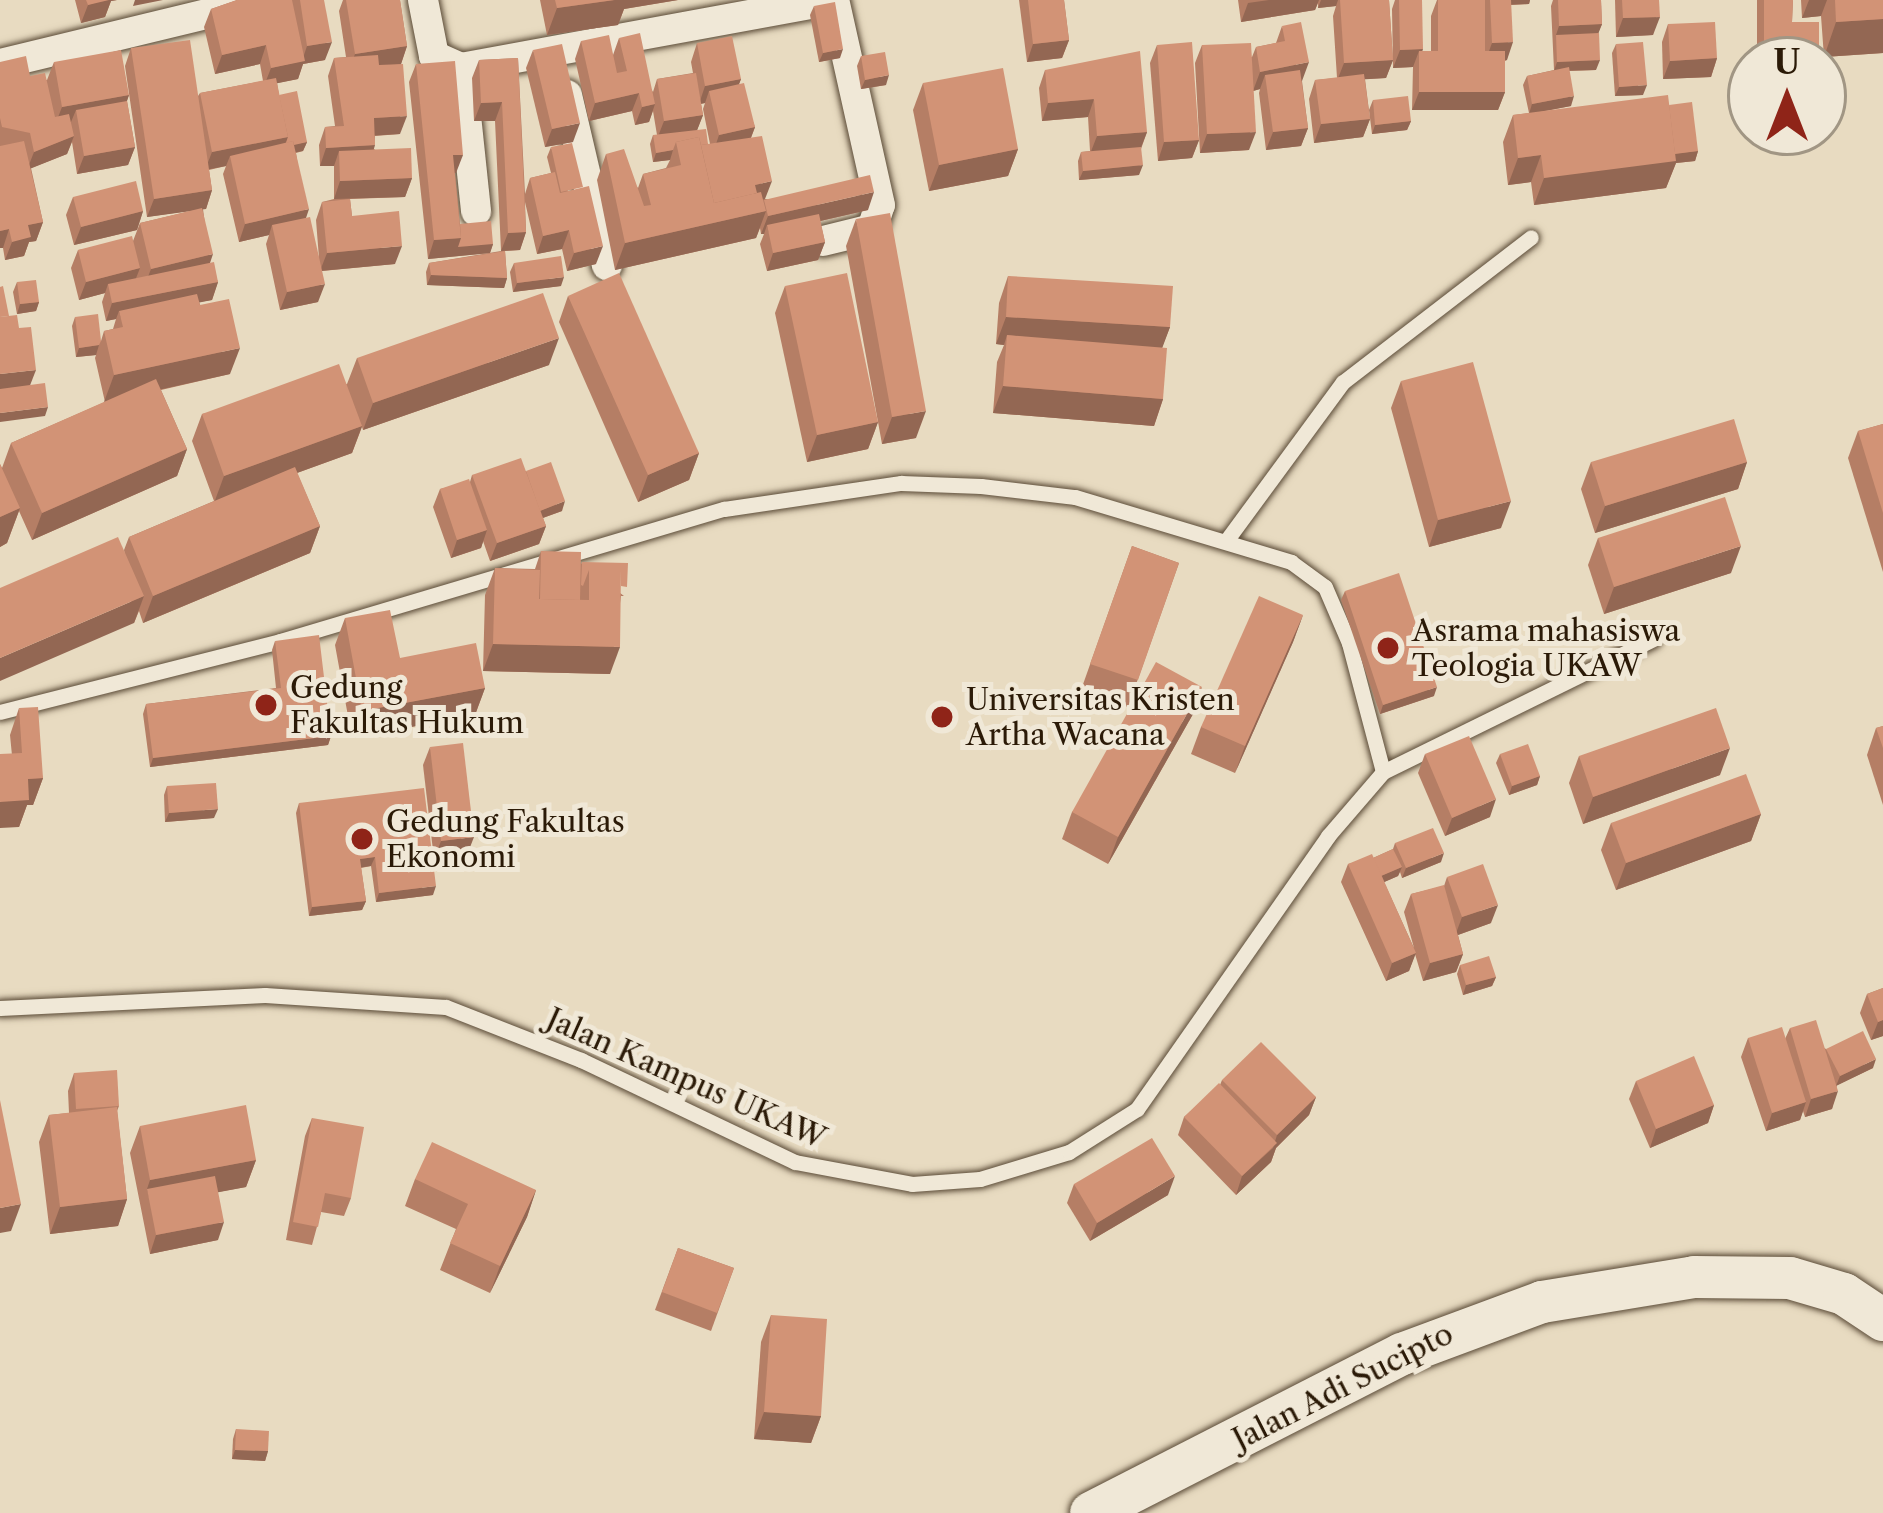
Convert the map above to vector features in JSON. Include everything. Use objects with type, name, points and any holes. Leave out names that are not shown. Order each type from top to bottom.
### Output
[{"type":"main road","name":"Jalan Adi Sucipto","points":[[1090,1513],[1402,1354],[1542,1302],[1694,1277],[1790,1278],[1844,1294],[1883,1320]]},
{"type":"street","points":[[0,64],[266,0]]},
{"type":"street","points":[[423,0],[434,56],[461,68],[832,0],[880,205],[872,229],[824,241]]},
{"type":"street","points":[[556,48],[607,265]]},
{"type":"street","points":[[461,68],[476,211]]},
{"type":"lane","points":[[1226,542],[1343,382],[1532,237]]},
{"type":"lane","points":[[0,712],[280,641],[724,509],[902,483],[981,486],[1076,497],[1291,562],[1325,586],[1349,644],[1383,772]]},
{"type":"lane","name":"Jalan Kampus UKAW","points":[[0,1008],[265,995],[446,1007],[581,1060],[795,1162],[912,1184],[980,1179],[1069,1152],[1137,1109],[1328,836],[1383,772],[1653,639]]},
{"type":"building","points":[[237,0],[292,0],[305,61],[271,68],[266,45],[222,55],[211,9]]},
{"type":"building","points":[[300,0],[324,0],[332,42],[307,46]]},
{"type":"building","points":[[346,0],[400,0],[407,46],[355,54]]},
{"type":"building","points":[[555,0],[614,0],[557,8]]},
{"type":"building","points":[[1028,0],[1064,0],[1069,40],[1033,44]]},
{"type":"building","points":[[1340,0],[1389,0],[1393,60],[1344,63]]},
{"type":"building","points":[[1399,0],[1422,0],[1423,49],[1400,50]]},
{"type":"building","points":[[1438,0],[1485,0],[1485,51],[1505,51],[1505,92],[1419,92],[1419,51],[1438,51]]},
{"type":"building","points":[[1490,0],[1511,0],[1513,42],[1492,43]]},
{"type":"building","points":[[1558,0],[1601,0],[1602,24],[1559,26]]},
{"type":"building","points":[[1622,0],[1659,0],[1660,17],[1623,18]]},
{"type":"building","points":[[1764,0],[1793,0],[1792,22],[1819,22],[1819,36],[1764,36]]},
{"type":"building","points":[[1835,0],[1883,0],[1883,19],[1836,22]]},
{"type":"building","points":[[835,2],[843,49],[823,53],[814,6]]},
{"type":"building","points":[[1301,22],[1309,62],[1260,72],[1256,47],[1285,41],[1282,26]]},
{"type":"building","points":[[1715,22],[1717,58],[1670,61],[1668,24]]},
{"type":"building","points":[[640,33],[655,104],[642,107],[639,93],[595,103],[581,41],[609,35],[617,73],[627,71],[619,38]]},
{"type":"building","points":[[1599,33],[1600,60],[1557,62],[1556,35]]},
{"type":"building","points":[[732,36],[741,79],[705,86],[697,43]]},
{"type":"building","points":[[190,40],[212,190],[154,199],[131,48]]},
{"type":"building","points":[[1192,42],[1199,140],[1164,142],[1157,45]]},
{"type":"building","points":[[1643,42],[1647,85],[1619,87],[1616,44]]},
{"type":"building","points":[[1251,43],[1256,132],[1207,134],[1202,45]]},
{"type":"building","points":[[562,44],[580,123],[552,129],[533,50]]},
{"type":"building","points":[[121,50],[129,95],[62,107],[54,62]]},
{"type":"building","points":[[1140,51],[1147,132],[1097,136],[1094,99],[1048,103],[1045,70]]},
{"type":"building","points":[[885,52],[889,75],[865,80],[861,56]]},
{"type":"building","points":[[378,55],[379,65],[403,64],[407,116],[374,118],[375,145],[326,148],[325,127],[344,126],[334,58]]},
{"type":"building","points":[[26,56],[30,76],[45,73],[55,117],[69,114],[74,136],[34,152],[30,133],[2,127],[0,118],[0,62]]},
{"type":"building","points":[[518,58],[526,232],[508,233],[502,102],[481,103],[479,60]]},
{"type":"building","points":[[455,61],[463,155],[453,155],[461,238],[434,240],[416,64]]},
{"type":"building","points":[[1569,67],[1574,96],[1532,104],[1527,76]]},
{"type":"building","points":[[1003,68],[1018,149],[939,165],[923,83]]},
{"type":"building","points":[[1300,70],[1308,128],[1273,132],[1265,75]]},
{"type":"building","points":[[696,73],[703,115],[664,121],[657,79]]},
{"type":"building","points":[[1364,74],[1370,119],[1321,124],[1315,80]]},
{"type":"building","points":[[276,78],[288,137],[212,152],[200,93]]},
{"type":"building","points":[[744,83],[755,127],[719,135],[709,91]]},
{"type":"building","points":[[297,91],[307,142],[294,145],[293,141],[286,143],[279,95]]},
{"type":"building","points":[[1668,95],[1676,161],[1544,178],[1541,155],[1518,158],[1513,115]]},
{"type":"building","points":[[1408,96],[1411,121],[1375,125],[1373,100]]},
{"type":"building","points":[[127,101],[135,147],[84,156],[76,110]]},
{"type":"building","points":[[1692,102],[1698,151],[1675,154],[1669,105]]},
{"type":"building","points":[[706,129],[708,144],[701,145],[699,137],[656,153],[653,135]]},
{"type":"building","points":[[762,136],[772,181],[755,185],[757,193],[714,203],[701,145]]},
{"type":"building","points":[[699,137],[714,203],[761,192],[766,211],[625,243],[606,154],[624,149],[644,206],[651,205],[643,174],[681,165],[676,142]]},
{"type":"building","points":[[24,141],[43,222],[28,225],[31,237],[12,242],[9,229],[0,231],[0,146]]},
{"type":"building","points":[[293,141],[309,209],[245,224],[230,156]]},
{"type":"building","points":[[572,143],[583,187],[561,192],[551,147]]},
{"type":"building","points":[[1141,147],[1143,165],[1083,171],[1081,152]]},
{"type":"building","points":[[411,148],[412,178],[340,181],[339,151]]},
{"type":"building","points":[[555,172],[560,193],[589,186],[603,246],[574,253],[569,230],[543,236],[530,178]]},
{"type":"building","points":[[870,175],[874,192],[768,216],[764,200]]},
{"type":"building","points":[[136,181],[143,211],[81,227],[73,197]]},
{"type":"building","points":[[350,199],[352,216],[399,211],[402,246],[327,253],[322,202]]},
{"type":"building","points":[[202,208],[213,254],[151,269],[140,223]]},
{"type":"building","points":[[890,213],[926,411],[892,417],[856,219]]},
{"type":"building","points":[[819,214],[825,242],[773,253],[767,225]]},
{"type":"building","points":[[310,217],[325,284],[287,292],[272,225]]},
{"type":"building","points":[[491,221],[493,244],[458,247],[460,224]]},
{"type":"building","points":[[132,236],[140,268],[86,282],[78,250]]},
{"type":"building","points":[[505,251],[507,278],[431,275],[429,263]]},
{"type":"building","points":[[561,256],[564,277],[517,283],[514,263]]},
{"type":"building","points":[[214,262],[218,282],[112,303],[108,284]]},
{"type":"building","points":[[619,273],[699,453],[648,475],[568,296]]},
{"type":"building","points":[[847,273],[878,422],[817,435],[785,286]]},
{"type":"building","points":[[1008,276],[1173,286],[1170,327],[1006,317]]},
{"type":"building","points":[[36,280],[39,302],[20,304],[17,282]]},
{"type":"building","points":[[0,287],[9,316],[0,317]]},
{"type":"building","points":[[543,293],[559,338],[373,403],[357,358]]},
{"type":"building","points":[[197,294],[200,305],[229,299],[240,348],[114,375],[104,331],[123,327],[119,311]]},
{"type":"building","points":[[98,314],[99,345],[79,348],[75,317]]},
{"type":"building","points":[[17,315],[19,328],[31,327],[36,370],[0,374],[0,317]]},
{"type":"building","points":[[1007,335],[1167,348],[1163,399],[1003,386]]},
{"type":"building","points":[[1473,362],[1511,501],[1438,520],[1401,381]]},
{"type":"building","points":[[339,364],[362,426],[224,476],[202,414]]},
{"type":"building","points":[[156,379],[187,449],[42,513],[11,443]]},
{"type":"building","points":[[45,383],[48,407],[0,413],[0,389]]},
{"type":"building","points":[[1734,419],[1747,462],[1605,506],[1591,462]]},
{"type":"building","points":[[1883,424],[1883,513],[1858,431]]},
{"type":"building","points":[[521,458],[546,526],[497,543],[472,475]]},
{"type":"building","points":[[551,462],[565,501],[540,511],[526,471]]},
{"type":"building","points":[[0,464],[20,508],[0,517]]},
{"type":"building","points":[[295,467],[320,526],[153,596],[129,537]]},
{"type":"building","points":[[469,479],[487,530],[457,540],[440,489]]},
{"type":"building","points":[[1725,497],[1741,546],[1614,587],[1598,538]]},
{"type":"building","points":[[118,537],[144,596],[0,658],[0,588]]},
{"type":"building","points":[[1132,546],[1179,563],[1138,680],[1090,664]]},
{"type":"building","points":[[541,551],[581,552],[580,600],[540,599]]},
{"type":"building","points":[[582,562],[628,563],[627,587],[621,586],[621,570],[589,570],[581,585]]},
{"type":"building","points":[[495,568],[540,570],[539,599],[589,600],[589,570],[621,570],[620,647],[493,644]]},
{"type":"building","name":"Asrama mahasiswa Teologia UKAW","points":[[1399,573],[1437,687],[1383,705],[1345,591]]},
{"type":"building","points":[[1259,596],[1303,615],[1245,746],[1201,727]]},
{"type":"building","points":[[390,610],[400,658],[476,643],[485,688],[362,711],[345,618]]},
{"type":"building","name":"Gedung Fakultas Hukum","points":[[319,635],[331,736],[153,758],[146,704],[281,688],[275,641]]},
{"type":"building","points":[[1156,662],[1202,687],[1118,837],[1072,812]]},
{"type":"building","points":[[38,707],[43,778],[28,779],[29,800],[0,802],[0,754],[22,753],[19,708]]},
{"type":"building","points":[[1716,708],[1730,748],[1593,797],[1579,756]]},
{"type":"building","points":[[1469,736],[1496,799],[1452,818],[1425,754]]},
{"type":"building","points":[[463,743],[474,837],[441,841],[430,747]]},
{"type":"building","points":[[1528,744],[1540,776],[1512,786],[1500,754]]},
{"type":"building","points":[[1746,774],[1761,814],[1626,863],[1611,823]]},
{"type":"building","points":[[216,783],[218,809],[169,813],[167,786]]},
{"type":"building","name":"Gedung Fakultas Ekonomi","points":[[424,788],[436,886],[379,893],[375,857],[360,859],[366,901],[312,907],[299,803]]},
{"type":"building","points":[[1433,828],[1444,853],[1406,868],[1395,843]]},
{"type":"building","points":[[1393,849],[1402,867],[1381,876],[1373,858]]},
{"type":"building","points":[[1372,854],[1416,953],[1392,963],[1348,864]]},
{"type":"building","points":[[1483,864],[1498,905],[1462,917],[1447,877]]},
{"type":"building","points":[[1444,885],[1463,954],[1430,963],[1411,894]]},
{"type":"building","points":[[1489,956],[1496,977],[1466,985],[1460,965]]},
{"type":"building","points":[[1883,988],[1883,1020],[1878,1022],[1867,994]]},
{"type":"building","points":[[1816,1020],[1838,1091],[1811,1099],[1790,1028]]},
{"type":"building","points":[[1782,1027],[1806,1102],[1772,1113],[1748,1038]]},
{"type":"building","points":[[1863,1031],[1876,1059],[1840,1076],[1826,1049]]},
{"type":"building","points":[[1261,1042],[1316,1097],[1277,1135],[1222,1080]]},
{"type":"building","points":[[1694,1056],[1714,1105],[1656,1129],[1636,1081]]},
{"type":"building","points":[[117,1070],[119,1106],[76,1109],[74,1073]]},
{"type":"building","points":[[1219,1083],[1277,1143],[1242,1176],[1184,1117]]},
{"type":"building","points":[[0,1100],[21,1204],[0,1208]]},
{"type":"building","points":[[246,1105],[256,1160],[150,1180],[140,1126]]},
{"type":"building","points":[[117,1107],[127,1199],[60,1207],[49,1115]]},
{"type":"building","points":[[312,1118],[364,1127],[351,1198],[325,1193],[318,1227],[293,1222]]},
{"type":"building","points":[[1152,1138],[1175,1176],[1097,1223],[1074,1184]]},
{"type":"building","points":[[432,1142],[536,1190],[500,1266],[450,1243],[468,1204],[415,1179]]},
{"type":"building","points":[[215,1176],[224,1222],[156,1235],[147,1189]]},
{"type":"building","points":[[678,1248],[734,1268],[717,1313],[662,1292]]},
{"type":"building","points":[[771,1315],[827,1319],[821,1416],[764,1412]]},
{"type":"building","points":[[236,1429],[269,1431],[268,1451],[235,1450]]},
{"type":"place","name":"Asrama mahasiswa Teologia UKAW","points":[[1388,648]]},
{"type":"place","name":"Gedung Fakultas Hukum","points":[[266,705]]},
{"type":"place","name":"Universitas Kristen Artha Wacana","points":[[942,717]]},
{"type":"place","name":"Gedung Fakultas Ekonomi","points":[[362,839]]}]
